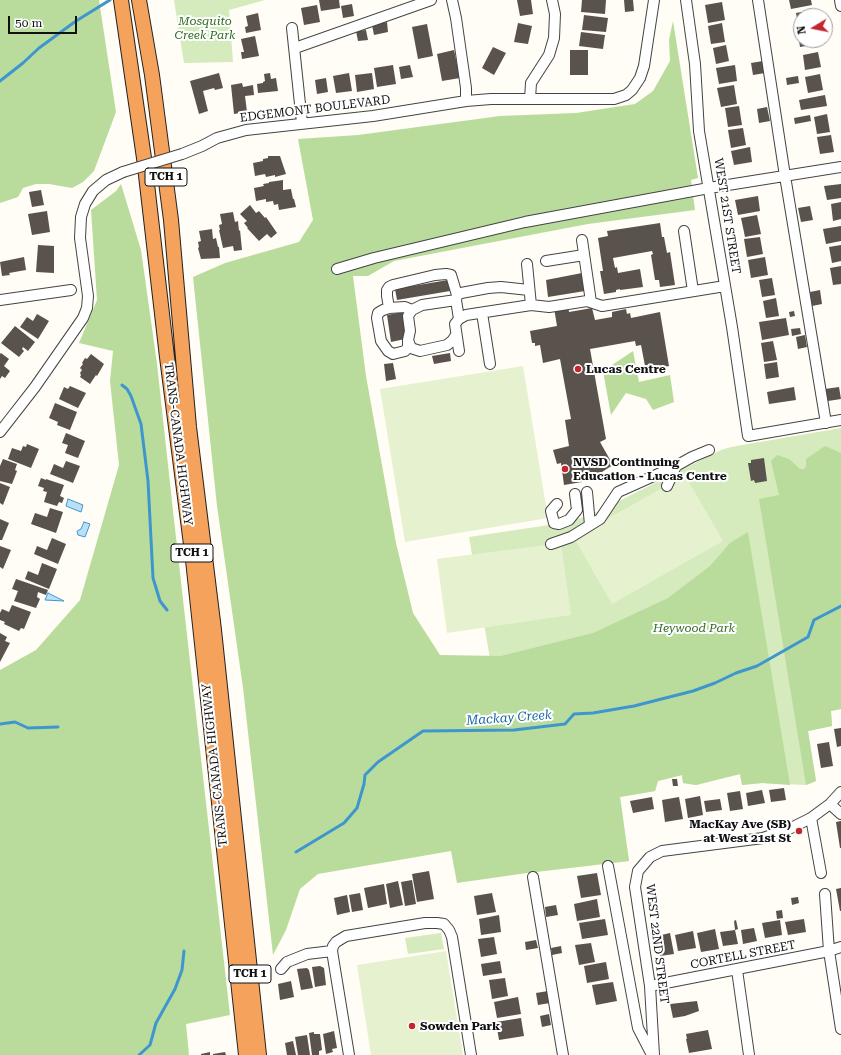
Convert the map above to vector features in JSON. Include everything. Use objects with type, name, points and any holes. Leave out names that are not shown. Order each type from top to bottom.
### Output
[{"type":"highway","name":"TRANS-CANADA HIGHWAY","points":[[121,0],[135,88],[150,201],[168,365],[199,610],[246,1055]]},
{"type":"highway","name":"TRANS-CANADA HIGHWAY","points":[[140,0],[152,75],[171,220],[189,427],[213,623],[259,1055]]},
{"type":"highway","points":[[144,0],[152,75]]},
{"type":"street","points":[[295,48],[430,0]]},
{"type":"street","points":[[452,0],[466,88],[466,101]]},
{"type":"street","points":[[530,99],[531,84],[548,55],[554,38],[554,14],[552,0]]},
{"type":"street","name":"EDGEMONT BOULEVARD","points":[[0,432],[35,387],[83,318],[87,308],[88,296],[79,227],[85,204],[93,191],[106,180],[123,172],[182,154],[217,138],[246,130],[373,116],[466,101],[614,99],[626,95],[632,90],[640,78],[644,66],[654,0]]},
{"type":"street","name":"WEST 21ST STREET","points":[[686,0],[695,64],[699,131],[748,436],[826,423]]},
{"type":"street","points":[[758,0],[785,176],[826,423],[841,420]]},
{"type":"street","points":[[840,0],[841,6]]},
{"type":"street","points":[[292,28],[302,123]]},
{"type":"street","points":[[337,269],[374,258],[525,222],[709,188],[841,167]]},
{"type":"street","points":[[684,231],[693,291]]},
{"type":"street","points":[[582,240],[591,302]]},
{"type":"street","points":[[546,261],[584,255]]},
{"type":"street","points":[[527,264],[531,305]]},
{"type":"street","points":[[389,308],[386,296],[389,287],[435,275],[446,274],[451,276],[457,298],[459,319]]},
{"type":"street","points":[[459,351],[455,324],[466,314],[482,313],[531,305],[549,307],[587,301],[602,306],[725,286]]},
{"type":"street","points":[[412,310],[405,307],[389,308],[378,313],[377,318],[381,341],[388,351],[394,354],[405,351],[408,347],[410,331],[408,316],[412,310],[422,305],[457,298],[477,290],[501,287],[529,290]]},
{"type":"street","points":[[0,300],[70,290]]},
{"type":"street","points":[[482,313],[490,364]]},
{"type":"street","points":[[408,340],[411,348],[420,351],[447,345],[456,335]]},
{"type":"street","points":[[551,544],[571,537],[600,519],[618,492],[709,450]]},
{"type":"street","points":[[667,486],[676,466]]},
{"type":"street","points":[[587,492],[590,525]]},
{"type":"street","points":[[557,504],[551,511],[554,523],[559,524],[569,520],[577,510],[575,494]]},
{"type":"street","points":[[821,873],[811,818],[830,804],[841,792]]},
{"type":"street","points":[[830,804],[841,814]]},
{"type":"street","name":"WEST 22ND STREET","points":[[653,1055],[650,986],[635,887],[638,870],[650,857],[662,851],[763,838],[789,829],[811,818]]},
{"type":"street","points":[[608,866],[638,1028],[653,1055]]},
{"type":"street","points":[[533,877],[563,1055]]},
{"type":"street","points":[[825,894],[829,951],[841,1028]]},
{"type":"street","points":[[349,1055],[332,950],[333,946],[336,942],[346,936],[425,923],[437,923],[444,924],[449,930],[452,938],[471,1055]]},
{"type":"street","name":"CORTELL STREET","points":[[650,986],[737,970],[829,951],[841,947]]},
{"type":"street","points":[[281,969],[287,962],[307,954],[332,950]]},
{"type":"street","points":[[737,970],[749,1055]]},
{"type":"green space","points":[[0,0],[99,0],[116,112],[94,171],[83,182],[72,188],[49,184],[36,184],[23,188],[18,197],[0,203]]},
{"type":"green space","name":"Mosquito Creek Park","points":[[174,0],[265,0],[229,10],[233,62],[184,63]]},
{"type":"green space","points":[[673,21],[698,178],[691,180],[695,210],[588,224],[394,261],[368,276],[353,276],[366,376],[396,543],[413,613],[440,655],[501,656],[593,633],[668,598],[710,566],[730,543],[748,532],[790,785],[762,783],[742,785],[740,774],[696,785],[683,783],[682,775],[658,781],[655,791],[620,797],[629,861],[457,883],[451,851],[318,874],[300,889],[286,930],[273,955],[243,688],[217,506],[193,277],[225,263],[299,242],[313,220],[298,139],[358,135],[500,116],[576,113],[635,104],[653,91],[670,61],[669,40]]},
{"type":"green space","points":[[121,184],[141,250],[157,364],[230,1015],[186,1024],[189,1055],[0,1055],[0,670],[36,650],[80,600],[119,465],[110,381],[113,351],[79,343],[97,300],[91,210],[116,191]]},
{"type":"green space","points":[[633,351],[639,382],[670,375],[674,402],[653,410],[646,399],[626,393],[611,415],[603,371]]},
{"type":"green space","points":[[523,366],[548,518],[405,542],[380,389]]},
{"type":"green space","name":"Heywood Park","points":[[841,428],[841,709],[831,711],[832,726],[808,731],[816,781],[806,785],[762,783],[742,785],[740,774],[696,785],[683,783],[682,775],[658,781],[655,791],[620,797],[629,861],[527,873],[469,537],[549,525],[559,526],[597,512],[721,450]]},
{"type":"green space","points":[[825,446],[841,453],[841,709],[831,711],[832,726],[808,731],[816,781],[806,785],[759,499],[779,495],[771,461],[777,455],[789,459],[800,469],[804,469],[806,466],[806,459]]},
{"type":"green space","points":[[685,475],[723,541],[612,604],[574,538]]},
{"type":"green space","points":[[561,543],[571,615],[447,633],[437,559]]},
{"type":"green space","points":[[441,933],[444,949],[408,954],[405,938]]},
{"type":"green space","name":"Sowden Park","points":[[446,951],[463,1055],[371,1055],[357,965]]},
{"type":"water","points":[[68,499],[83,505],[81,512],[66,506]]},
{"type":"water","points":[[84,522],[90,524],[85,537],[78,535],[77,531],[81,529]]},
{"type":"water","points":[[48,593],[64,601],[45,600]]},
{"type":"building","points":[[319,0],[339,0],[340,8],[321,11]]},
{"type":"building","points":[[517,0],[531,0],[533,14],[520,16]]},
{"type":"building","points":[[582,0],[606,0],[605,14],[581,12]]},
{"type":"building","points":[[624,0],[633,0],[634,11],[625,12]]},
{"type":"building","points":[[789,0],[811,0],[812,5],[791,9]]},
{"type":"building","points":[[722,2],[725,20],[708,23],[705,5]]},
{"type":"building","points":[[352,4],[354,16],[343,18],[341,6]]},
{"type":"building","points":[[317,5],[320,22],[304,25],[301,8]]},
{"type":"building","points":[[258,13],[261,30],[246,33],[245,27],[248,26],[246,16]]},
{"type":"building","points":[[584,15],[608,18],[606,32],[582,30]]},
{"type":"building","points":[[387,22],[388,32],[374,35],[372,25]]},
{"type":"building","points":[[518,23],[532,26],[528,44],[514,42]]},
{"type":"building","points":[[722,23],[725,42],[711,44],[708,26]]},
{"type":"building","points":[[427,24],[433,56],[418,59],[412,27]]},
{"type":"building","points":[[366,30],[368,40],[358,41],[356,31]]},
{"type":"building","points":[[581,32],[605,35],[603,49],[579,46]]},
{"type":"building","points":[[255,36],[259,56],[242,59],[241,52],[244,52],[241,39]]},
{"type":"building","points":[[726,45],[729,61],[716,64],[713,48]]},
{"type":"building","points":[[493,47],[506,53],[494,75],[482,68]]},
{"type":"building","points":[[454,50],[460,78],[442,81],[437,54]]},
{"type":"building","points":[[570,50],[588,50],[588,75],[570,75]]},
{"type":"building","points":[[818,52],[821,67],[805,70],[803,55]]},
{"type":"building","points":[[763,61],[765,73],[753,75],[751,63]]},
{"type":"building","points":[[393,65],[396,84],[377,87],[374,68]]},
{"type":"building","points":[[410,65],[413,77],[401,79],[399,67]]},
{"type":"building","points":[[735,65],[737,81],[719,84],[716,68]]},
{"type":"building","points":[[219,73],[223,88],[215,90],[214,88],[203,91],[208,111],[199,114],[190,81]]},
{"type":"building","points":[[270,73],[271,79],[276,78],[278,91],[258,93],[257,84],[265,81],[264,74]]},
{"type":"building","points":[[349,73],[352,91],[336,93],[333,76]]},
{"type":"building","points":[[372,73],[374,89],[357,92],[355,75]]},
{"type":"building","points":[[820,74],[823,90],[808,93],[805,77]]},
{"type":"building","points":[[798,76],[799,83],[787,85],[786,78]]},
{"type":"building","points":[[326,78],[328,92],[317,94],[315,80]]},
{"type":"building","points":[[242,83],[243,87],[253,85],[254,95],[245,96],[247,112],[234,114],[231,85]]},
{"type":"building","points":[[734,85],[737,104],[721,107],[717,88]]},
{"type":"building","points":[[825,95],[827,106],[801,110],[799,100]]},
{"type":"building","points":[[739,106],[742,125],[728,127],[725,108]]},
{"type":"building","points":[[767,107],[770,121],[759,123],[757,109]]},
{"type":"building","points":[[827,114],[830,132],[817,134],[814,117]]},
{"type":"building","points":[[810,115],[811,121],[795,124],[794,118]]},
{"type":"building","points":[[743,128],[746,145],[731,148],[728,130]]},
{"type":"building","points":[[831,135],[834,152],[820,154],[817,137]]},
{"type":"building","points":[[750,147],[752,162],[734,165],[731,151]]},
{"type":"building","points":[[268,156],[280,156],[286,174],[275,177],[275,175],[266,177],[265,174],[255,176],[253,163],[263,161],[263,159],[268,158]]},
{"type":"building","points":[[283,180],[283,190],[291,189],[296,207],[279,210],[278,204],[274,205],[273,201],[266,202],[266,199],[256,201],[254,188],[264,186],[263,184],[269,182]]},
{"type":"building","points":[[841,184],[841,198],[827,200],[824,186]]},
{"type":"building","points":[[41,190],[44,205],[32,207],[29,192]]},
{"type":"building","points":[[758,196],[760,211],[738,215],[735,200]]},
{"type":"building","points":[[841,202],[841,219],[833,221],[831,204]]},
{"type":"building","points":[[250,205],[256,213],[259,211],[265,218],[266,217],[277,233],[271,238],[267,234],[259,241],[247,228],[244,223],[247,221],[240,214]]},
{"type":"building","points":[[810,206],[813,220],[801,222],[798,208]]},
{"type":"building","points":[[47,211],[50,232],[32,235],[28,214]]},
{"type":"building","points":[[233,212],[235,222],[238,221],[242,250],[234,251],[233,246],[223,248],[219,230],[219,225],[222,224],[220,214]]},
{"type":"building","points":[[757,215],[761,234],[745,237],[741,218]]},
{"type":"building","points":[[660,223],[662,237],[664,237],[667,253],[670,252],[675,285],[660,287],[659,280],[655,280],[651,255],[653,254],[652,251],[613,258],[615,268],[617,267],[618,273],[640,269],[643,287],[620,289],[616,290],[616,292],[604,294],[600,271],[603,271],[598,238],[608,236],[607,231]]},
{"type":"building","points":[[841,226],[841,241],[826,244],[823,229]]},
{"type":"building","points":[[212,229],[213,239],[216,238],[219,247],[220,258],[201,259],[198,248],[198,242],[201,241],[199,231]]},
{"type":"building","points":[[760,237],[763,254],[747,257],[744,239]]},
{"type":"building","points":[[38,245],[54,246],[54,273],[36,272]]},
{"type":"building","points":[[841,245],[841,261],[832,263],[829,247]]},
{"type":"building","points":[[24,257],[26,270],[9,273],[10,275],[2,276],[0,262]]},
{"type":"building","points":[[765,257],[768,275],[751,278],[748,260]]},
{"type":"building","points":[[841,266],[841,284],[833,285],[830,268]]},
{"type":"building","points":[[582,273],[585,291],[548,297],[546,280]]},
{"type":"building","points":[[772,278],[775,295],[762,297],[759,280]]},
{"type":"building","points":[[448,280],[450,291],[397,300],[395,289]]},
{"type":"building","points":[[820,290],[822,304],[812,306],[810,292]]},
{"type":"building","points":[[776,298],[779,316],[766,318],[763,301]]},
{"type":"building","name":"Lucas Centre","points":[[568,305],[569,312],[592,308],[595,320],[612,317],[612,312],[626,309],[627,314],[630,313],[631,318],[660,312],[669,366],[646,371],[641,345],[636,346],[635,341],[590,349],[606,439],[600,442],[613,465],[594,477],[582,477],[582,482],[564,485],[561,463],[557,464],[553,450],[569,446],[565,420],[571,419],[560,359],[543,363],[540,345],[535,346],[535,343],[532,343],[530,331],[557,326],[554,308]]},
{"type":"building","points":[[794,311],[795,316],[790,317],[789,312]]},
{"type":"building","points":[[403,312],[406,333],[404,333],[405,339],[391,342],[387,315]]},
{"type":"building","points":[[37,314],[49,321],[38,339],[20,327],[27,317],[33,321]]},
{"type":"building","points":[[786,318],[789,335],[762,340],[759,322]]},
{"type":"building","points":[[15,326],[35,342],[28,351],[23,347],[22,349],[24,351],[19,357],[1,343]]},
{"type":"building","points":[[800,328],[801,334],[792,336],[791,329]]},
{"type":"building","points":[[805,335],[807,347],[798,349],[796,337]]},
{"type":"building","points":[[773,341],[777,360],[764,362],[761,343]]},
{"type":"building","points":[[1,353],[9,359],[4,366],[10,371],[5,378],[2,376],[0,379],[0,354]]},
{"type":"building","points":[[450,353],[451,361],[434,364],[432,356]]},
{"type":"building","points":[[91,354],[104,364],[90,384],[80,377],[82,370],[80,368],[85,358],[87,359]]},
{"type":"building","points":[[777,362],[779,377],[766,379],[764,364]]},
{"type":"building","points":[[393,363],[396,379],[386,381],[384,364]]},
{"type":"building","points":[[70,386],[86,393],[78,408],[59,399],[64,387],[68,389]]},
{"type":"building","points":[[794,387],[796,400],[769,404],[767,392]]},
{"type":"building","points":[[839,387],[841,399],[828,401],[825,389]]},
{"type":"building","points":[[55,403],[77,412],[70,430],[57,425],[58,422],[49,418]]},
{"type":"building","points":[[66,433],[85,441],[78,458],[65,453],[68,445],[62,443]]},
{"type":"building","points":[[27,444],[39,449],[31,468],[8,459],[12,448],[21,451],[23,446],[26,447]]},
{"type":"building","points":[[764,458],[767,481],[755,483],[754,480],[751,481],[748,463],[751,463],[751,460]]},
{"type":"building","points":[[3,459],[17,464],[15,470],[17,471],[12,484],[0,481],[0,466]]},
{"type":"building","points":[[66,461],[80,466],[73,483],[50,474],[54,464],[63,468]]},
{"type":"building","points":[[41,478],[64,485],[60,496],[64,498],[62,503],[59,502],[57,506],[44,502],[47,492],[43,491],[44,488],[38,486]]},
{"type":"building","points":[[0,483],[10,487],[3,505],[0,503]]},
{"type":"building","points":[[50,508],[63,512],[56,533],[31,524],[35,513],[47,517]]},
{"type":"building","points":[[0,519],[9,523],[2,540],[0,540]]},
{"type":"building","points":[[52,538],[66,544],[58,564],[34,554],[37,546],[47,550]]},
{"type":"building","points":[[0,546],[11,550],[3,569],[0,567]]},
{"type":"building","points":[[42,563],[57,569],[49,589],[25,579],[28,571],[38,575]]},
{"type":"building","points":[[16,579],[48,590],[46,595],[38,592],[37,597],[40,599],[36,608],[14,601],[18,591],[12,589]]},
{"type":"building","points":[[12,605],[31,612],[24,629],[21,628],[19,631],[4,624],[5,622],[0,620],[0,613],[2,609],[9,612]]},
{"type":"building","points":[[0,633],[7,637],[5,641],[10,643],[0,662]]},
{"type":"building","points":[[841,728],[841,746],[837,747],[834,729]]},
{"type":"building","points":[[829,742],[833,766],[821,768],[817,744]]},
{"type":"building","points":[[672,779],[677,779],[678,786],[673,786]]},
{"type":"building","points":[[784,788],[786,800],[771,802],[769,790]]},
{"type":"building","points":[[762,790],[765,803],[748,806],[746,793]]},
{"type":"building","points":[[740,791],[743,809],[730,811],[727,793]]},
{"type":"building","points":[[700,796],[703,815],[688,818],[685,799]]},
{"type":"building","points":[[652,797],[654,809],[633,813],[630,801]]},
{"type":"building","points":[[679,797],[683,819],[665,822],[662,800]]},
{"type":"building","points":[[720,799],[722,810],[706,812],[704,801]]},
{"type":"building","points":[[841,821],[841,848],[840,848],[836,822]]},
{"type":"building","points":[[429,871],[434,899],[417,902],[412,874]]},
{"type":"building","points":[[597,873],[601,895],[581,898],[577,876]]},
{"type":"building","points":[[412,880],[416,904],[405,906],[401,882]]},
{"type":"building","points":[[398,881],[403,905],[390,908],[386,884]]},
{"type":"building","points":[[384,884],[387,904],[368,908],[364,888]]},
{"type":"building","points":[[841,888],[841,911],[840,911],[836,889]]},
{"type":"building","points":[[360,893],[363,910],[352,912],[349,895]]},
{"type":"building","points":[[492,893],[496,912],[477,915],[474,896]]},
{"type":"building","points":[[347,895],[350,912],[337,915],[334,898]]},
{"type":"building","points":[[798,897],[799,903],[792,905],[791,898]]},
{"type":"building","points":[[597,899],[600,917],[577,921],[574,904]]},
{"type":"building","points":[[556,905],[558,915],[546,917],[545,907]]},
{"type":"building","points":[[782,910],[783,918],[777,919],[776,911]]},
{"type":"building","points":[[499,915],[501,932],[481,935],[479,919]]},
{"type":"building","points":[[605,919],[608,935],[582,939],[579,923]]},
{"type":"building","points":[[804,919],[806,932],[788,935],[785,922]]},
{"type":"building","points":[[736,920],[738,929],[735,930],[734,921]]},
{"type":"building","points":[[780,920],[782,935],[765,938],[762,923]]},
{"type":"building","points":[[754,928],[757,941],[743,944],[741,930]]},
{"type":"building","points":[[715,929],[719,949],[701,952],[697,933]]},
{"type":"building","points":[[735,930],[738,944],[723,946],[720,932]]},
{"type":"building","points":[[693,931],[696,948],[678,951],[675,935]]},
{"type":"building","points":[[670,933],[674,954],[660,956],[657,936]]},
{"type":"building","points":[[494,937],[497,954],[481,957],[478,939]]},
{"type":"building","points":[[536,940],[538,948],[526,950],[525,942]]},
{"type":"building","points":[[591,943],[595,962],[579,965],[575,945]]},
{"type":"building","points":[[561,946],[562,953],[552,955],[551,948]]},
{"type":"building","points":[[500,961],[502,973],[483,976],[481,964]]},
{"type":"building","points":[[606,962],[609,979],[587,983],[584,966]]},
{"type":"building","points":[[320,966],[324,968],[326,985],[315,987],[312,967]]},
{"type":"building","points":[[307,968],[309,970],[313,988],[301,990],[297,969]]},
{"type":"building","points":[[505,978],[508,996],[492,999],[489,980]]},
{"type":"building","points":[[291,981],[294,997],[280,1000],[278,984]]},
{"type":"building","points":[[613,982],[617,1001],[596,1005],[592,985]]},
{"type":"building","points":[[548,991],[550,1003],[538,1005],[536,993]]},
{"type":"building","points":[[518,997],[521,1014],[497,1018],[494,1002]]},
{"type":"building","points":[[697,1001],[699,1011],[673,1018],[670,1004]]},
{"type":"building","points":[[549,1014],[551,1025],[542,1027],[540,1016]]},
{"type":"building","points":[[521,1018],[524,1036],[499,1040],[496,1022]]},
{"type":"building","points":[[708,1030],[712,1049],[689,1053],[686,1034]]},
{"type":"building","points":[[334,1031],[337,1048],[332,1049],[333,1052],[326,1054],[323,1034]]},
{"type":"building","points":[[314,1032],[314,1034],[320,1034],[322,1050],[319,1051],[319,1055],[312,1055],[309,1033]]},
{"type":"building","points":[[307,1035],[310,1055],[298,1055],[295,1037]]},
{"type":"building","points":[[293,1041],[296,1055],[287,1055],[285,1043]]},
{"type":"building","points":[[210,1052],[210,1055],[201,1055],[201,1054]]},
{"type":"building","points":[[225,1052],[226,1055],[213,1055],[213,1054]]},
{"type":"waterway","points":[[0,81],[39,48],[76,21],[110,0]]},
{"type":"waterway","points":[[122,385],[127,389],[131,396],[141,424],[148,481],[153,578],[160,601],[167,610]]},
{"type":"waterway","name":"Mackay Creek","points":[[296,852],[344,823],[357,808],[365,775],[378,762],[423,731],[514,730],[565,724],[574,714],[593,713],[634,706],[693,691],[757,666],[808,637],[814,620],[841,606]]},
{"type":"waterway","points":[[0,724],[15,722],[28,728],[58,727]]},
{"type":"waterway","name":"Mackay Creek","points":[[139,1055],[150,1045],[156,1023],[175,989],[182,970],[184,951]]},
{"type":"place","name":"Lucas Centre","points":[[578,369]]},
{"type":"place","name":"NVSD Continuing Education - Lucas Centre","points":[[565,469]]},
{"type":"place","name":"MacKay Ave (SB) at West 21st St","points":[[799,831]]},
{"type":"place","name":"Sowden Park","points":[[412,1026]]}]
